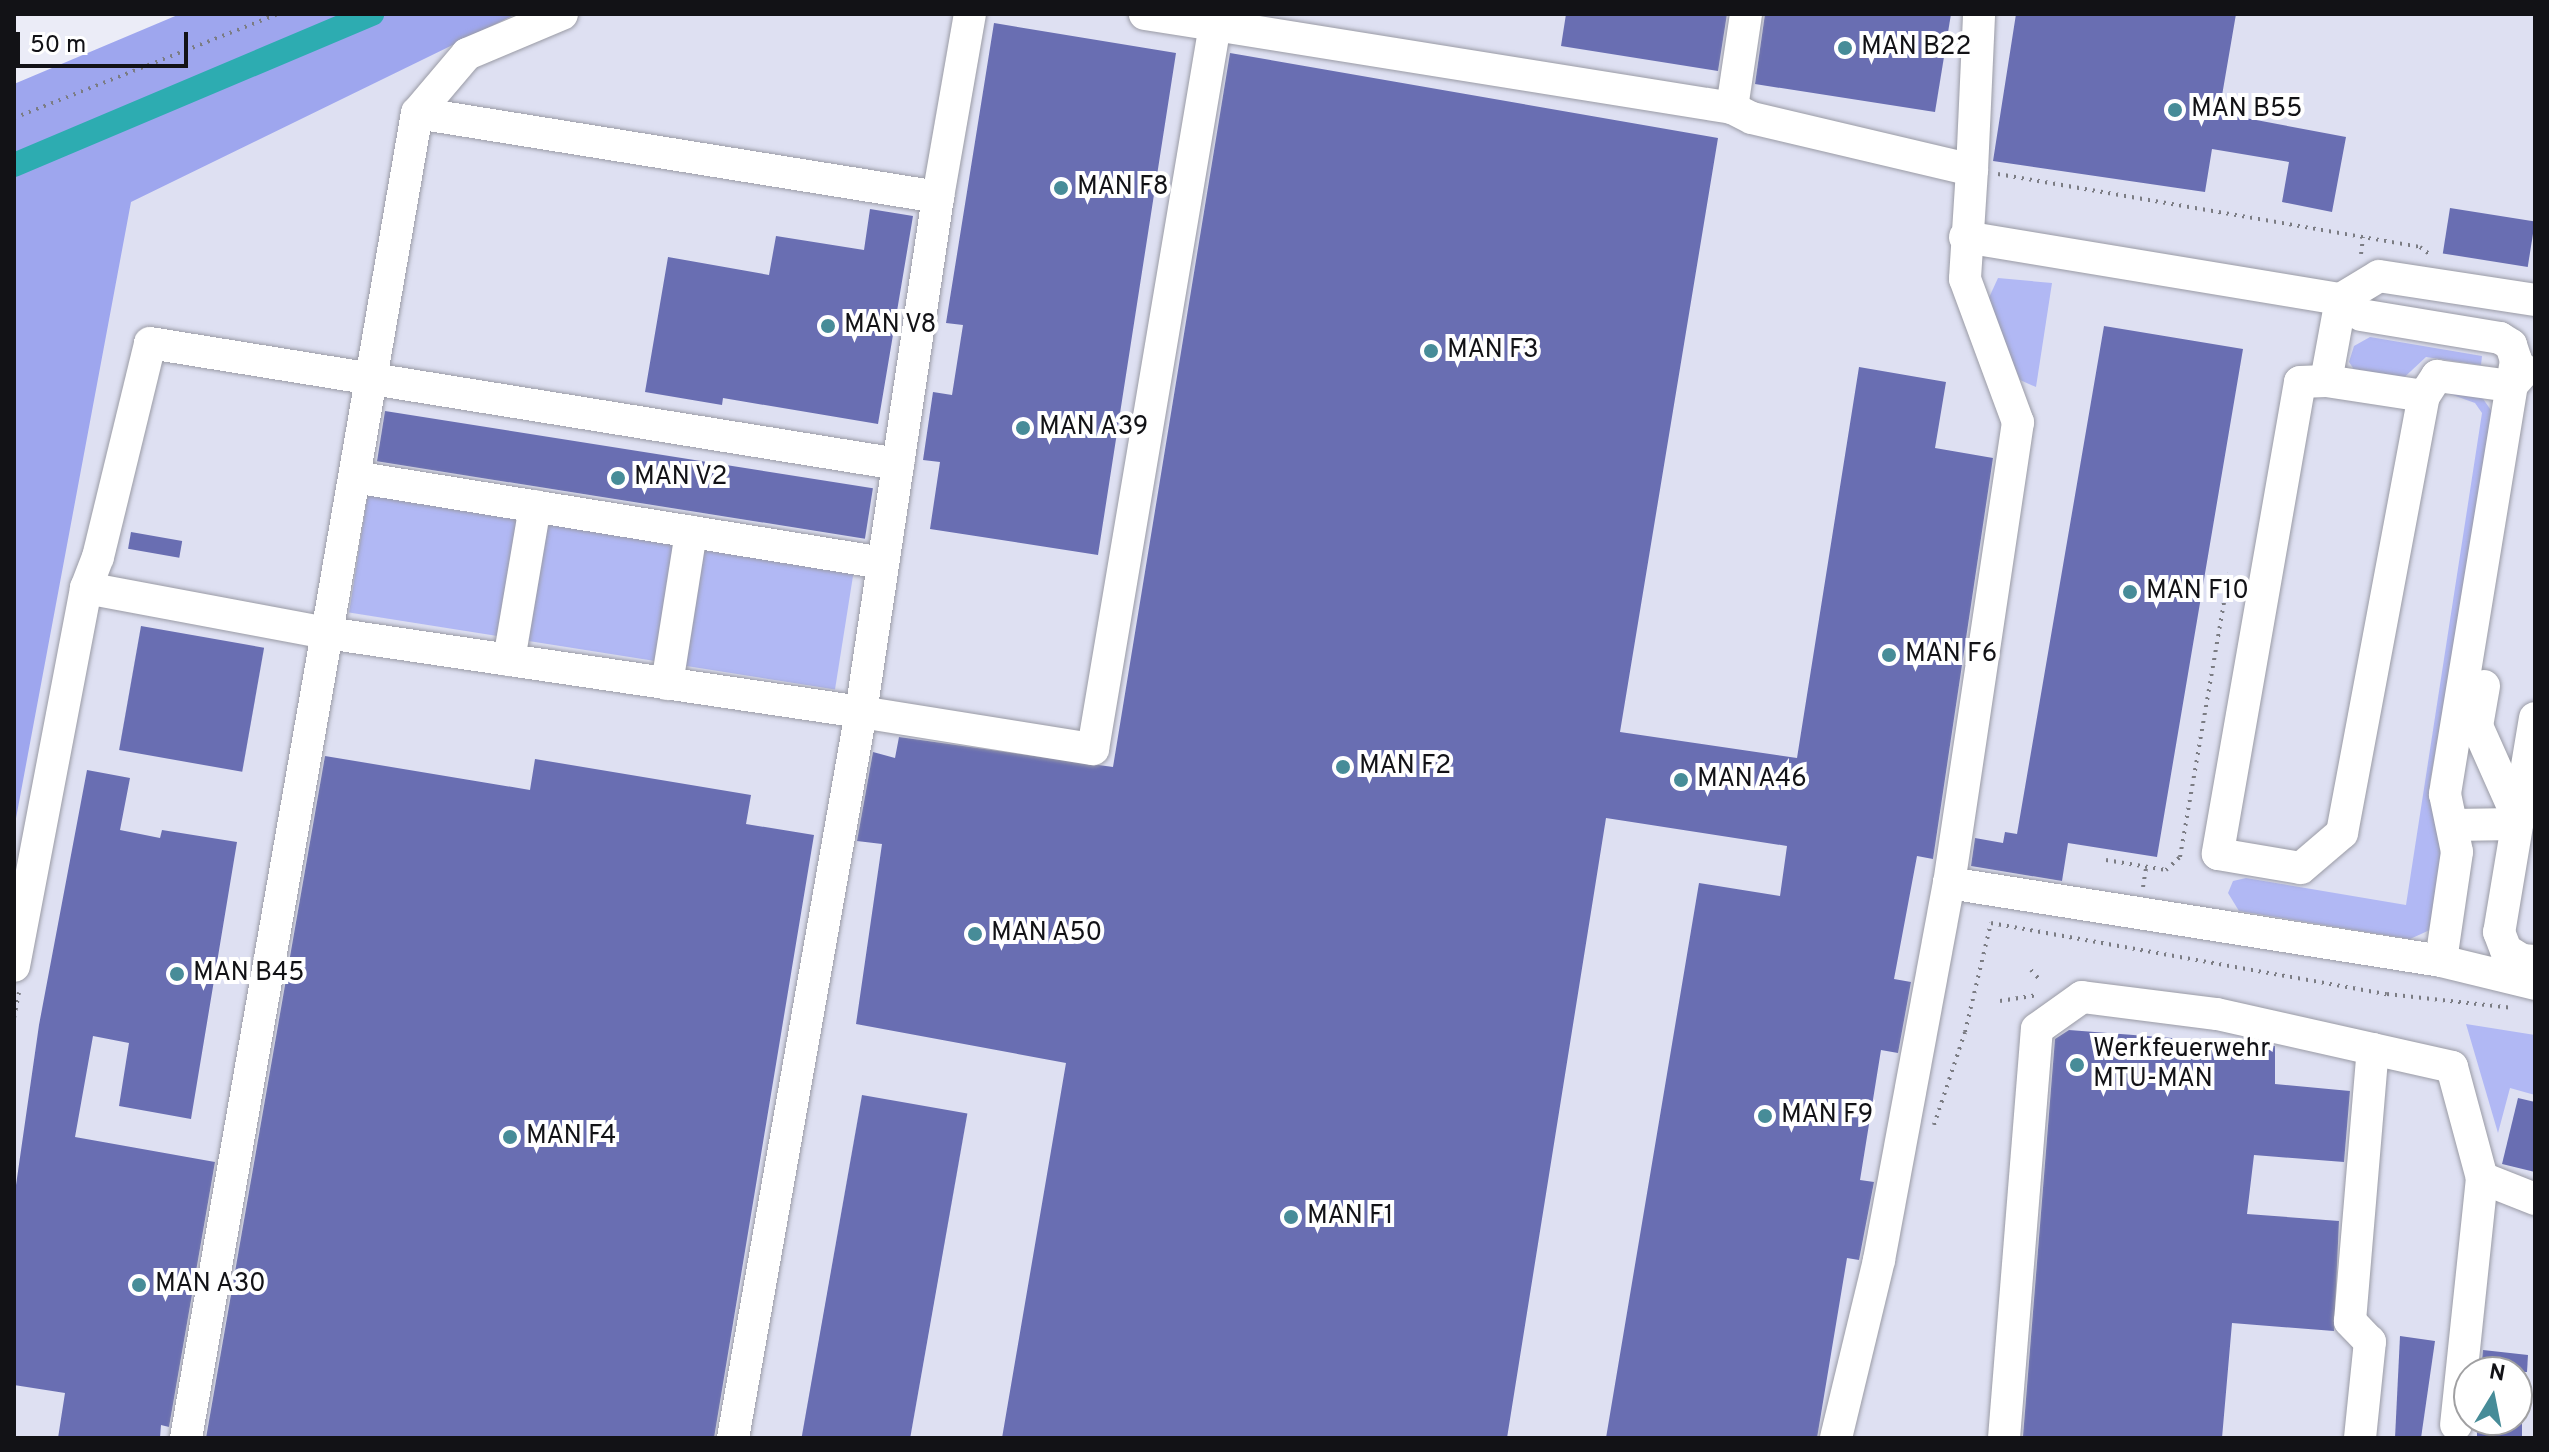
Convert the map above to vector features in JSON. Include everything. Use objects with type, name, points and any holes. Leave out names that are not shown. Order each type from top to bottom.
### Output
[{"type":"lane","points":[[186,1438],[417,113],[467,54],[562,14]]},
{"type":"lane","points":[[733,1438],[861,712],[938,197],[970,14]]},
{"type":"lane","points":[[1145,14],[1216,20],[1732,108],[1972,170]]},
{"type":"lane","points":[[1732,108],[1746,14]]},
{"type":"lane","points":[[1836,1438],[1879,1260],[1949,883],[2018,422],[1969,296],[1965,237],[1972,170],[1979,14]]},
{"type":"lane","points":[[86,588],[327,633],[1093,749],[1216,20]]},
{"type":"lane","points":[[417,113],[938,197]]},
{"type":"lane","points":[[1965,237],[2356,300],[2468,301],[2535,320]]},
{"type":"lane","points":[[2326,381],[2356,300],[2379,276],[2535,300]]},
{"type":"lane","points":[[2356,300],[2376,330],[2501,351],[2524,372]]},
{"type":"lane","points":[[14,966],[86,588],[98,557],[150,343],[898,464]]},
{"type":"lane","points":[[2424,396],[2326,381],[2300,382],[2218,854],[2301,868],[2342,833],[2424,396],[2437,376],[2524,372]]},
{"type":"lane","points":[[2441,961],[2457,852],[2445,794],[2524,372]]},
{"type":"lane","points":[[2524,372],[2477,726],[2523,829],[2532,877],[2518,933],[2535,961]]},
{"type":"lane","points":[[354,477],[883,563]]},
{"type":"lane","points":[[509,660],[535,506]]},
{"type":"lane","points":[[667,684],[691,532]]},
{"type":"lane","points":[[2535,718],[2523,829],[2499,932],[2506,950],[2522,960],[2535,961]]},
{"type":"lane","points":[[2452,825],[2523,829]]},
{"type":"lane","points":[[1949,883],[2441,961],[2492,976],[2531,997]]},
{"type":"lane","points":[[2004,1438],[2037,1029],[2082,997],[2217,1014],[2452,1067],[2482,1178],[2463,1356]]},
{"type":"lane","points":[[2360,1438],[2370,1342],[2350,1321],[2373,1049]]},
{"type":"lane","points":[[2482,1178],[2535,1199]]},
{"type":"path","points":[[14,118],[278,14]]},
{"type":"path","points":[[1972,170],[2420,247],[2437,260]]},
{"type":"path","points":[[2106,860],[2166,870],[2180,857],[2229,573]]},
{"type":"path","points":[[1932,1129],[1965,1032],[1991,923],[2387,994],[2531,997]]},
{"type":"path","points":[[2031,970],[2041,981]]},
{"type":"path","points":[[2000,1001],[2036,995]]},
{"type":"shaded area","points":[[180,14],[516,14],[131,202],[14,829],[14,84]]},
{"type":"shaded area","points":[[518,14],[2535,14],[2535,1438],[14,1438],[14,570],[115,188]]},
{"type":"shaded area","points":[[1998,278],[2052,283],[2036,387],[2020,380],[1987,302]]},
{"type":"shaded area","points":[[2370,337],[2482,356],[2481,365],[2426,357],[2396,385],[2357,374],[2349,362],[2354,346]]},
{"type":"shaded area","points":[[2439,390],[2479,393],[2495,416],[2430,782],[2444,859],[2432,929],[2410,939],[2239,911],[2228,893],[2233,881],[2246,878],[2406,905],[2482,413],[2475,403]]},
{"type":"shaded area","points":[[368,493],[854,570],[835,689],[349,613]]},
{"type":"shaded area","points":[[2466,1024],[2535,1035],[2535,1095],[2510,1088],[2498,1133]]},
{"type":"building","points":[[1566,14],[1727,14],[1718,71],[1561,46]]},
{"type":"building","name":"MAN B22","points":[[1765,14],[1951,14],[1935,112],[1755,84]]},
{"type":"building","points":[[2016,14],[2236,14],[2219,113],[2346,137],[2332,212],[2282,202],[2289,162],[2212,149],[2205,192],[1993,161]]},
{"type":"building","name":"MAN F8","points":[[994,23],[1176,53],[1098,555],[930,529],[940,462],[923,460],[933,392],[952,395],[963,325],[946,323]]},
{"type":"building","points":[[1230,53],[1718,138],[1620,732],[1797,758],[1859,367],[1946,382],[1935,448],[1993,458],[1933,859],[1917,856],[1894,979],[1911,982],[1898,1053],[1881,1050],[1860,1180],[1874,1182],[1859,1260],[1847,1258],[1817,1438],[1606,1438],[1699,883],[1780,896],[1787,846],[1606,818],[1507,1438],[1002,1438],[1066,1063],[856,1024],[882,844],[857,841],[873,752],[895,758],[899,737],[1113,767]]},
{"type":"building","points":[[2450,208],[2535,221],[2528,267],[2443,253]]},
{"type":"building","name":"MAN V8","points":[[870,209],[913,216],[878,424],[723,398],[722,405],[645,392],[668,257],[769,275],[776,236],[864,250]]},
{"type":"building","name":"MAN F10","points":[[2104,326],[2243,349],[2157,857],[2068,843],[2062,881],[1971,866],[1975,838],[2003,843],[2005,832],[2017,834]]},
{"type":"building","name":"MAN V2","points":[[385,411],[873,488],[865,539],[377,461]]},
{"type":"building","points":[[131,532],[182,541],[179,558],[128,549]]},
{"type":"building","points":[[141,626],[264,648],[242,772],[119,750]]},
{"type":"building","name":"MAN F4","points":[[325,756],[530,790],[535,759],[751,795],[746,824],[814,835],[714,1438],[206,1438]]},
{"type":"building","points":[[87,770],[130,778],[120,830],[160,838],[162,830],[237,842],[191,1119],[119,1106],[129,1043],[93,1036],[75,1137],[215,1162],[169,1427],[161,1425],[160,1438],[58,1438],[65,1393],[14,1385],[14,1199],[39,1025]]},
{"type":"building","points":[[2069,1030],[2275,1046],[2275,1084],[2350,1091],[2344,1162],[2254,1155],[2247,1214],[2339,1221],[2334,1331],[2232,1323],[2222,1438],[2023,1436],[2055,1039]]},
{"type":"building","points":[[862,1095],[967,1114],[910,1438],[802,1438]]},
{"type":"building","points":[[2518,1098],[2535,1102],[2535,1172],[2502,1164]]},
{"type":"building","points":[[2400,1336],[2435,1341],[2421,1438],[2395,1438]]},
{"type":"building","points":[[2483,1350],[2528,1355],[2528,1356],[2482,1356]]},
{"type":"building","points":[[2477,1436],[2522,1436],[2522,1438]]},
{"type":"waterway","points":[[14,165],[372,14]]},
{"type":"place","name":"MAN B22","points":[[1845,48]]},
{"type":"place","name":"MAN B55","points":[[2175,110]]},
{"type":"place","name":"MAN F8","points":[[1061,188]]},
{"type":"place","name":"MAN V8","points":[[828,326]]},
{"type":"place","name":"MAN F3","points":[[1431,351]]},
{"type":"place","name":"MAN A39","points":[[1023,428]]},
{"type":"place","name":"MAN V2","points":[[618,478]]},
{"type":"place","name":"MAN F10","points":[[2130,592]]},
{"type":"place","name":"MAN F6","points":[[1889,655]]},
{"type":"place","name":"MAN F2","points":[[1343,767]]},
{"type":"place","name":"MAN A46","points":[[1681,780]]},
{"type":"place","name":"MAN A50","points":[[975,934]]},
{"type":"place","name":"MAN B45","points":[[177,974]]},
{"type":"place","name":"Werkfeuerwehr MTU-MAN","points":[[2077,1065]]},
{"type":"place","name":"MAN F9","points":[[1765,1116]]},
{"type":"place","name":"MAN F4","points":[[510,1137]]},
{"type":"place","name":"MAN F1","points":[[1291,1217]]},
{"type":"place","name":"MAN A30","points":[[139,1285]]}]
